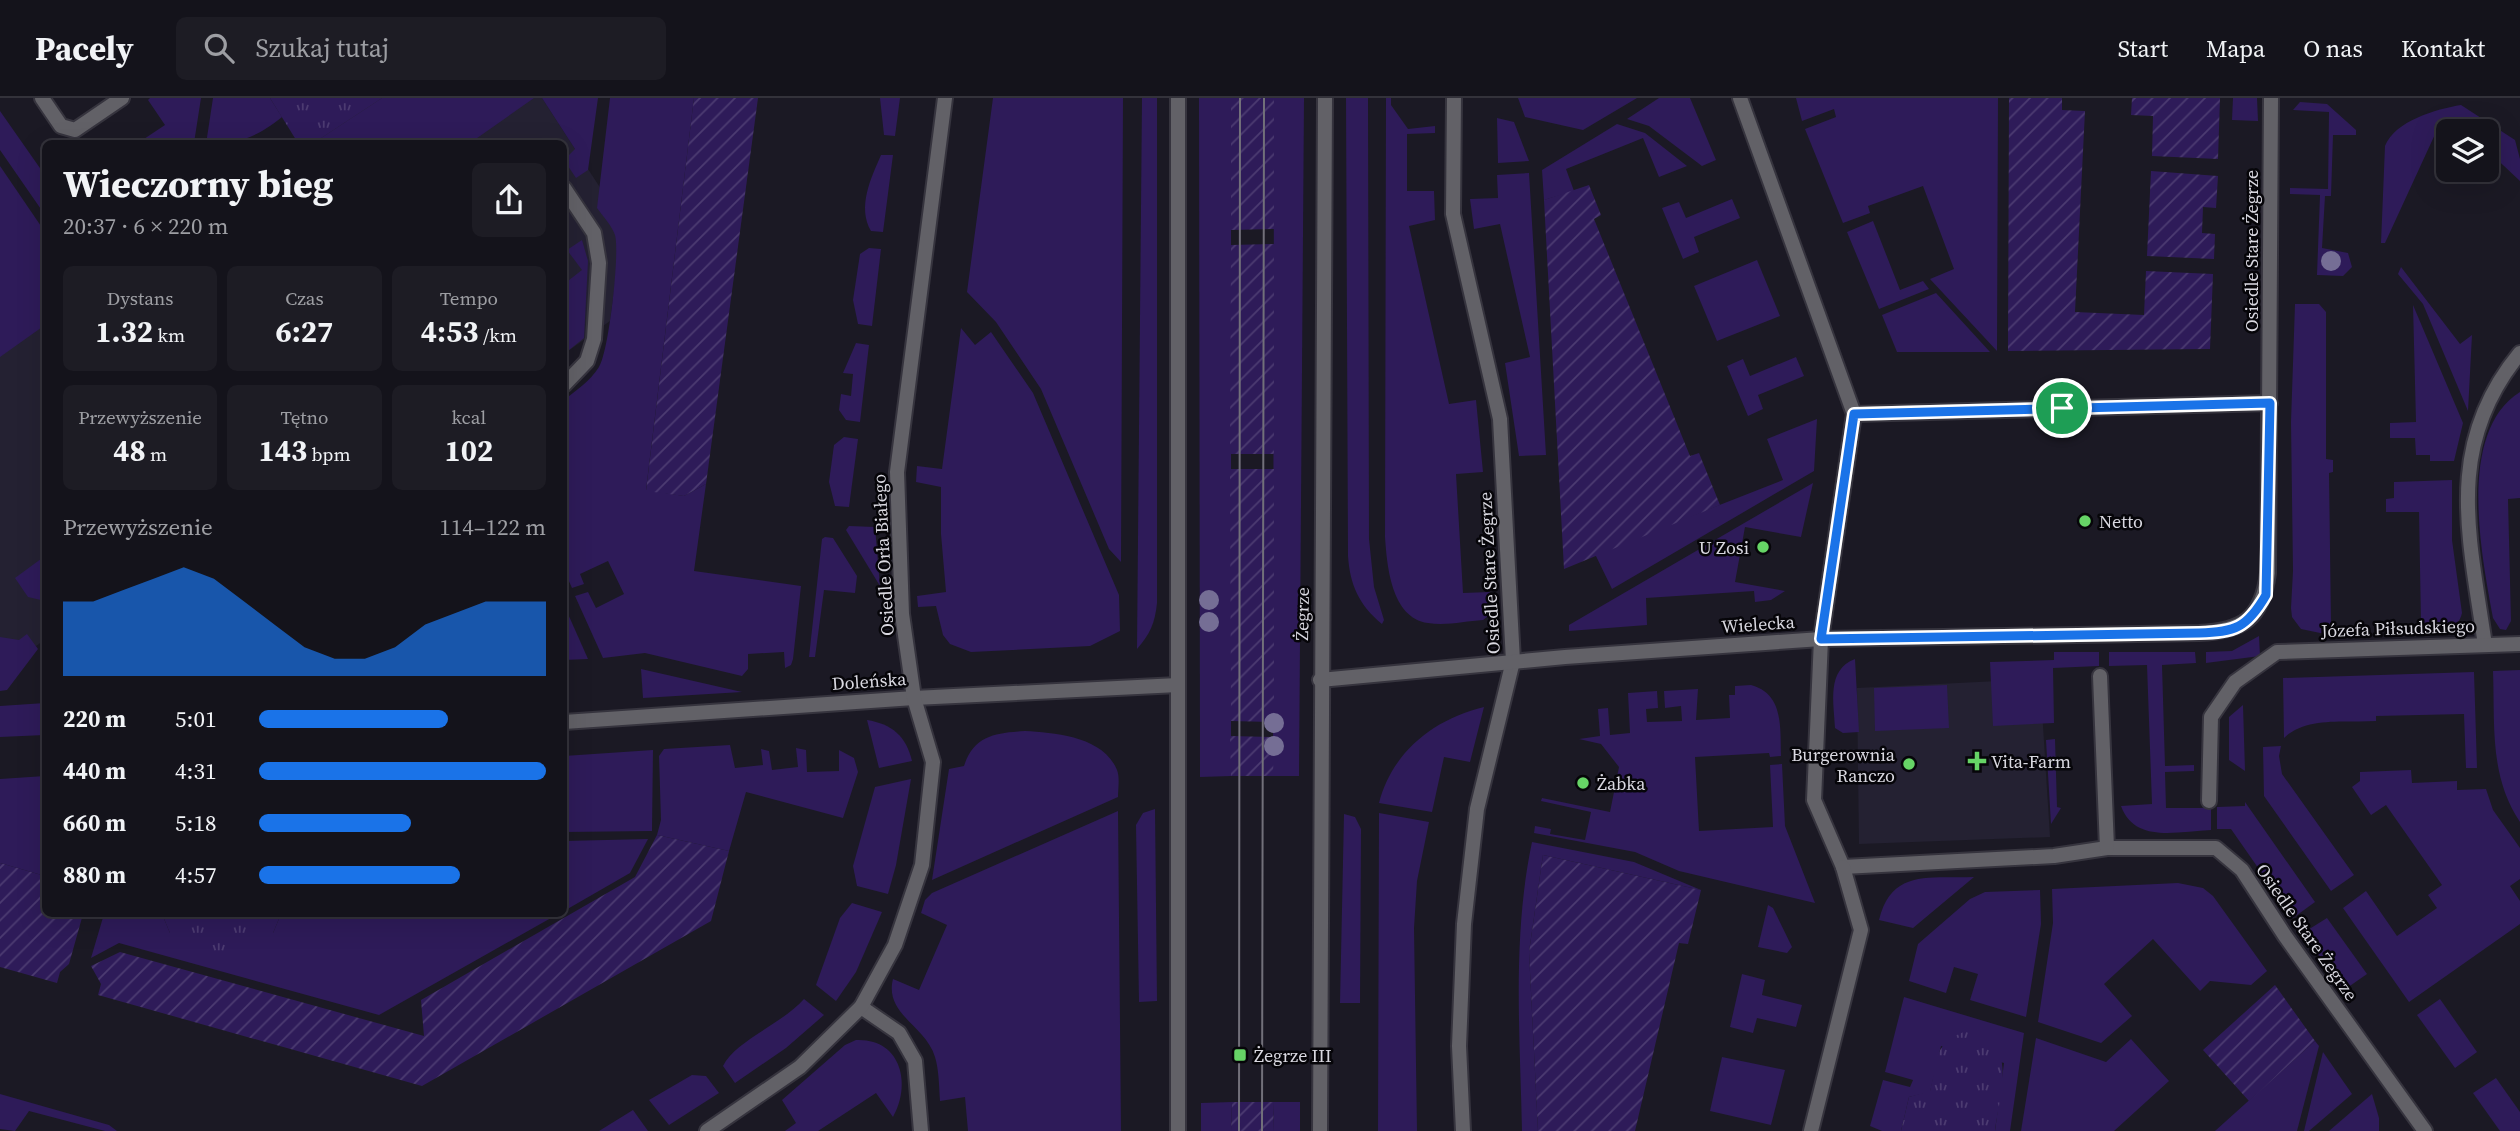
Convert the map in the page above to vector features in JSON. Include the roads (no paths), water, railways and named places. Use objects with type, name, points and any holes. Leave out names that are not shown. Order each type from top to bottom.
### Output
[{"type":"street","points":[[42,98],[61,126],[75,130],[122,98]]},
{"type":"street","name":"Osiedle Orła Białego","points":[[707,1131],[800,1067],[861,1007],[895,944],[922,864],[933,762],[914,698],[902,614],[897,472],[945,98]]},
{"type":"street","points":[[1178,98],[1178,1131]]},
{"type":"street","name":"Żegrze","points":[[1320,1131],[1320,680],[1325,98]]},
{"type":"street","name":"Osiedle Stare Żegrze","points":[[1454,98],[1454,214],[1500,419],[1513,662],[1477,809],[1464,924],[1459,1046],[1463,1131]]},
{"type":"street","points":[[1740,98],[1854,414],[1821,639],[1814,800],[1843,867],[1861,930],[1811,1131]]},
{"type":"street","name":"Osiedle Stare Żegrze","points":[[2199,633],[2227,632],[2239,627],[2251,617],[2266,595],[2271,98]]},
{"type":"street","points":[[567,192],[594,233],[599,263],[594,339],[587,361],[567,382]]},
{"type":"street","points":[[2485,645],[2468,517],[2468,477],[2472,445],[2482,410],[2505,370],[2520,353]]},
{"type":"street","points":[[1854,414],[2270,403]]},
{"type":"street","name":"Wielecka","points":[[1320,680],[1513,662],[1821,639],[2199,633]]},
{"type":"street","name":"Józefa Piłsudskiego","points":[[2209,801],[2211,717],[2235,682],[2277,652],[2520,644]]},
{"type":"street","points":[[2100,676],[2107,848]]},
{"type":"street","name":"Doleńska","points":[[567,722],[914,698],[1178,685]]},
{"type":"street","name":"Osiedle Stare Żegrze","points":[[1843,867],[2054,856],[2107,848],[2216,848],[2242,870],[2285,936],[2425,1131]]},
{"type":"street","points":[[861,1007],[899,1033],[915,1061],[921,1131]]},
{"type":"tram line","points":[[1239,1131],[1240,98]]},
{"type":"tram line","points":[[1262,1131],[1264,98]]},
{"type":"place","name":"Netto","points":[[2085,521]]},
{"type":"place","name":"U Zosi","points":[[1763,547]]},
{"type":"place","name":"Vita-Farm","points":[[1977,761]]},
{"type":"place","name":"Burgerownia Ranczo","points":[[1909,764]]},
{"type":"place","name":"Żabka","points":[[1583,783]]},
{"type":"place","name":"Żegrze III","points":[[1240,1055]]}]
